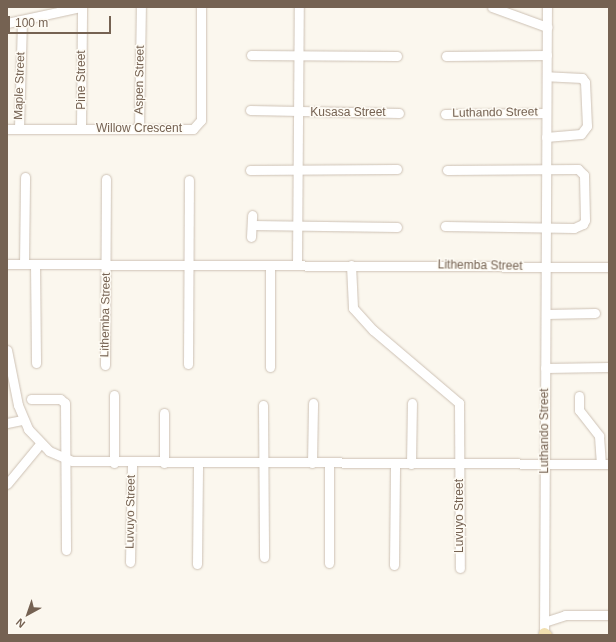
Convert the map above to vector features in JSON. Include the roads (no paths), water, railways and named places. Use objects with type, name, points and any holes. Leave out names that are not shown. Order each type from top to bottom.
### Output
[{"type":"street","points":[[7,23],[82,7]]},
{"type":"street","name":"Pine Street","points":[[81,129],[82,7]]},
{"type":"street","name":"Aspen Street","points":[[139,129],[141,7]]},
{"type":"street","name":"Willow Crescent","points":[[7,129],[193,130],[199,124],[201,7]]},
{"type":"street","name":"Kusasa Street","points":[[297,265],[299,171],[299,7]]},
{"type":"street","points":[[492,7],[547,27]]},
{"type":"street","name":"Luthando Street","points":[[544,631],[546,228],[544,170],[546,137],[547,7]]},
{"type":"street","name":"Maple Street","points":[[19,128],[22,20]]},
{"type":"street","points":[[251,55],[397,56]]},
{"type":"street","points":[[446,56],[547,55]]},
{"type":"street","points":[[546,76],[578,76],[582,78],[585,82],[586,126],[581,134],[546,137]]},
{"type":"street","points":[[250,110],[298,112]]},
{"type":"street","name":"Kusasa Street","points":[[298,112],[399,113]]},
{"type":"street","name":"Luthando Street","points":[[445,114],[546,113]]},
{"type":"street","points":[[250,170],[299,171],[397,169]]},
{"type":"street","points":[[445,226],[574,228],[583,224],[585,220],[585,183],[583,172],[578,169],[447,170]]},
{"type":"street","points":[[24,264],[25,177]]},
{"type":"street","name":"Lithemba Street","points":[[105,365],[106,179]]},
{"type":"street","points":[[188,364],[189,180]]},
{"type":"street","points":[[251,237],[252,215]]},
{"type":"street","points":[[252,225],[298,227],[397,227]]},
{"type":"street","name":"Lithemba Street","points":[[7,264],[609,267]]},
{"type":"street","points":[[35,264],[36,363]]},
{"type":"street","name":"Luvuyo Street","points":[[351,265],[353,308],[381,337],[450,392],[460,407],[460,568]]},
{"type":"street","points":[[270,266],[270,367]]},
{"type":"street","points":[[546,314],[595,313]]},
{"type":"street","name":"Luvuyo Street","points":[[7,350],[9,371],[23,420],[40,444],[65,459],[81,462],[114,463],[262,462],[395,464],[605,464]]},
{"type":"street","points":[[545,368],[609,367]]},
{"type":"street","points":[[114,395],[114,463]]},
{"type":"street","points":[[579,396],[579,410],[599,436],[605,464]]},
{"type":"street","points":[[31,399],[60,399],[65,403],[66,550]]},
{"type":"street","points":[[312,463],[313,403]]},
{"type":"street","points":[[411,464],[412,403]]},
{"type":"street","points":[[263,405],[262,462],[264,558]]},
{"type":"street","points":[[164,413],[164,463]]},
{"type":"street","points":[[7,423],[23,420]]},
{"type":"street","points":[[7,484],[40,444]]},
{"type":"street","name":"Luvuyo Street","points":[[130,562],[132,463]]},
{"type":"street","points":[[198,463],[198,564]]},
{"type":"street","points":[[329,463],[329,563]]},
{"type":"street","points":[[394,564],[395,464]]},
{"type":"street","points":[[544,631],[564,615],[609,615]]}]
